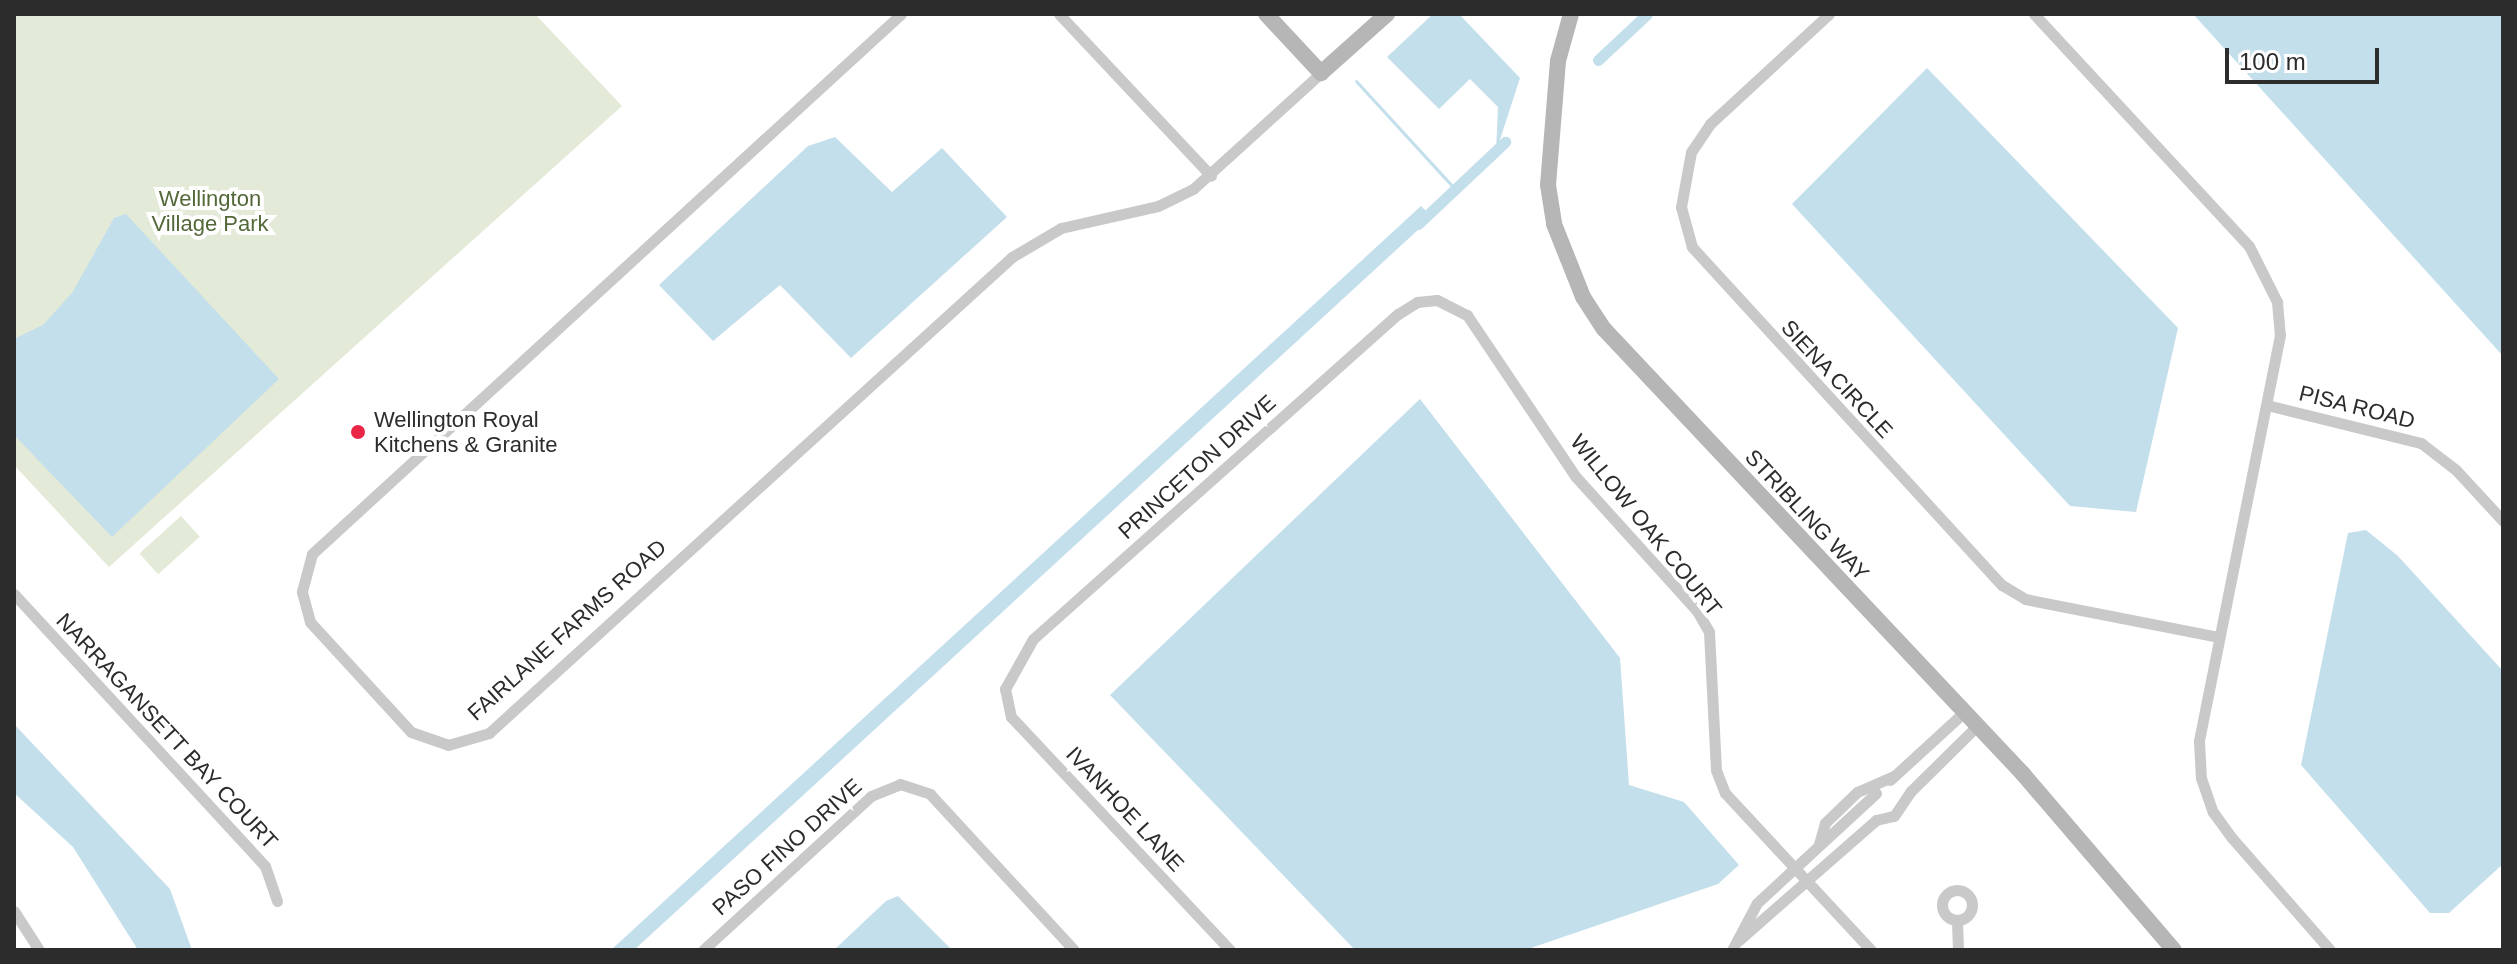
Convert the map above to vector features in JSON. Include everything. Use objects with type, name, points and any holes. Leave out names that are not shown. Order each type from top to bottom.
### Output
[{"type":"street","name":"FAIRLANE FARMS ROAD","points":[[901,14],[312,554],[302,584],[310,622],[411,732],[432,743],[455,745],[489,733],[1029,244],[1075,224],[1158,206],[1211,176],[1387,14]]},
{"type":"street","points":[[1059,14],[1211,176]]},
{"type":"street","points":[[1266,14],[1321,73]]},
{"type":"street","name":"STRIBLING WAY","points":[[1562,14],[1561,48],[1547,144],[1548,185],[1554,224],[1583,297],[1647,376],[1976,727],[2174,950]]},
{"type":"street","name":"STRIBLING WAY","points":[[1561,48],[1571,14]]},
{"type":"street","name":"SIENA CIRCLE","points":[[1829,14],[1710,124],[1691,152],[1681,207],[1692,247],[2002,585],[2025,599],[2219,637]]},
{"type":"street","points":[[2034,14],[2249,246],[2267,274],[2277,302],[2280,335],[2199,741],[2201,778],[2213,812],[2232,838],[2330,950]]},
{"type":"street","name":"PRINCETON DRIVE","points":[[1005,689],[1033,639],[1398,314],[1417,302],[1437,300]]},
{"type":"street","name":"WILLOW OAK COURT","points":[[1437,300],[1467,315],[1576,477],[1697,611],[1709,632],[1716,770],[1725,793],[1871,950]]},
{"type":"street","name":"PISA ROAD","points":[[2267,405],[2421,443],[2456,470],[2503,521]]},
{"type":"street","name":"NARRAGANSETT BAY COURT","points":[[14,594],[265,866],[277,901]]},
{"type":"street","name":"IVANHOE LANE","points":[[1005,689],[1011,717],[1230,950]]},
{"type":"street","points":[[1736,945],[1757,903],[1963,713]]},
{"type":"street","points":[[1736,945],[1881,819],[1894,816],[1910,792],[1976,727]]},
{"type":"street","points":[[1819,845],[1825,823],[1857,792],[1894,776]]},
{"type":"street","name":"PASO FINO DRIVE","points":[[703,950],[871,796],[900,784],[930,794],[1074,950]]},
{"type":"street","points":[[1857,792],[1881,819]]},
{"type":"street","points":[[14,911],[39,950]]},
{"type":"street","points":[[1957,921],[1958,950]]},
{"type":"green space","name":"Wellington Village Park","points":[[14,14],[535,14],[622,106],[109,567],[14,465]]},
{"type":"green space","points":[[181,516],[200,537],[158,574],[139,553]]},
{"type":"water","points":[[1433,14],[1459,14],[1520,78],[1496,152],[1498,107],[1470,79],[1439,109],[1387,57]]},
{"type":"water","points":[[2193,14],[2503,14],[2503,356]]},
{"type":"water","points":[[1927,68],[2178,328],[2136,512],[2070,506],[1792,204]]},
{"type":"water","points":[[835,137],[892,192],[942,148],[1007,217],[851,358],[780,285],[713,341],[659,285],[808,146]]},
{"type":"water","points":[[1421,206],[1432,217],[786,811],[634,950],[611,950]]},
{"type":"water","points":[[126,214],[279,379],[112,537],[14,435],[14,339],[43,325],[72,293],[114,218]]},
{"type":"water","points":[[1420,399],[1620,658],[1629,785],[1684,802],[1739,865],[1718,884],[1525,950],[1355,950],[1110,695]]},
{"type":"water","points":[[2366,530],[2398,556],[2503,671],[2503,864],[2449,913],[2430,913],[2301,765],[2348,533]]},
{"type":"water","points":[[14,724],[170,889],[192,950],[138,950],[73,847],[14,793]]},
{"type":"water","points":[[898,896],[952,950],[834,950],[886,901]]},
{"type":"waterway","points":[[1598,60],[1647,14]]},
{"type":"waterway","points":[[1356,81],[1455,189]]},
{"type":"waterway","points":[[1418,224],[1505,142]]},
{"type":"place","name":"Wellington Royal Kitchens & Granite","points":[[358,432]]}]
